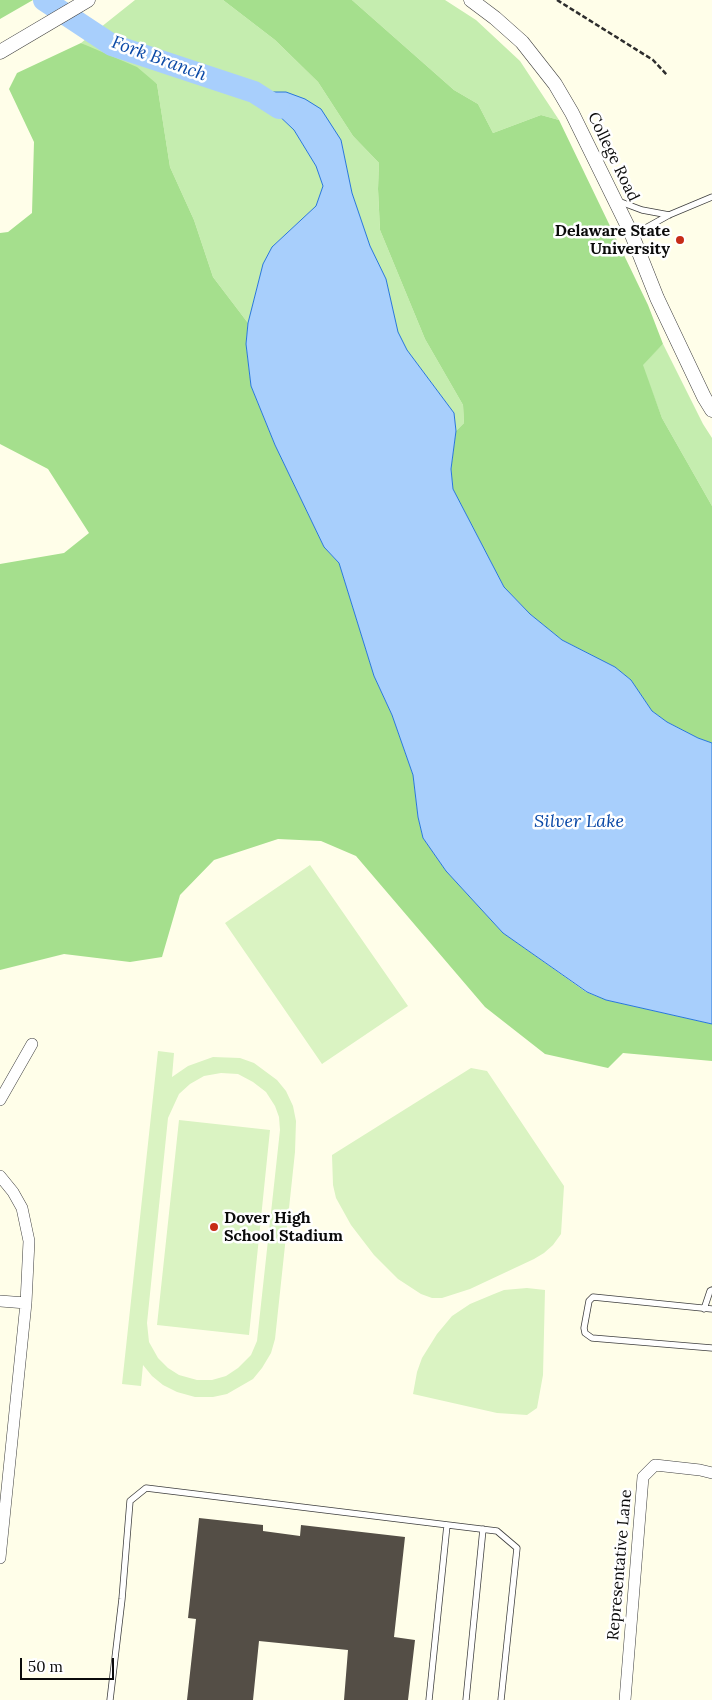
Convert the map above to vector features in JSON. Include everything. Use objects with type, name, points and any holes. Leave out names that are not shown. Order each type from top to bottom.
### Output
[{"type":"street","points":[[0,52],[88,0]]},
{"type":"street","name":"College Road","points":[[471,0],[522,42],[555,84],[572,114],[632,235],[657,298],[712,410]]},
{"type":"street","points":[[0,1100],[32,1044]]},
{"type":"street","points":[[0,1176],[13,1192],[22,1208],[30,1241],[26,1303],[0,1558]]},
{"type":"street","points":[[0,1301],[26,1303]]},
{"type":"street","name":"Representative Lane","points":[[625,1700],[643,1478],[655,1465],[691,1468],[712,1473]]},
{"type":"lane","points":[[632,235],[669,215],[712,197]]},
{"type":"lane","points":[[612,198],[642,210],[669,215]]},
{"type":"lane","points":[[704,1309],[712,1290]]},
{"type":"lane","points":[[712,1309],[593,1298],[589,1301],[585,1333],[592,1338],[712,1348]]},
{"type":"lane","points":[[110,1700],[122,1599],[130,1501],[146,1488],[497,1531],[517,1548],[501,1700]]},
{"type":"lane","points":[[429,1700],[447,1525]]},
{"type":"lane","points":[[466,1700],[483,1529]]},
{"type":"path","points":[[557,0],[653,60],[667,75]]},
{"type":"green space","points":[[0,0],[33,0],[0,19]]},
{"type":"green space","points":[[135,0],[223,0],[275,40],[318,82],[353,136],[379,163],[380,230],[425,339],[463,405],[464,423],[456,431],[454,413],[407,350],[398,333],[386,279],[370,246],[352,193],[341,140],[254,93],[294,130],[316,166],[323,186],[316,206],[272,247],[263,264],[248,323],[213,277],[194,220],[170,167],[157,84],[81,43]]},
{"type":"green space","points":[[223,0],[352,0],[454,90],[478,104],[493,133],[541,115],[559,120],[648,305],[663,344],[643,365],[662,418],[712,506],[712,743],[667,722],[652,711],[631,680],[615,667],[562,640],[530,614],[504,587],[453,489],[451,469],[456,431],[464,423],[463,405],[425,339],[380,230],[379,163],[353,136],[318,82],[275,40]]},
{"type":"green space","points":[[352,0],[445,0],[476,20],[520,61],[559,120],[541,115],[493,133],[478,104],[454,90]]},
{"type":"green space","points":[[81,43],[137,67],[157,84],[170,167],[194,220],[213,277],[248,323],[246,344],[251,386],[275,445],[324,547],[339,563],[374,676],[392,715],[413,775],[418,817],[423,838],[446,871],[503,933],[586,992],[606,1000],[712,1024],[712,1061],[623,1053],[608,1068],[545,1054],[485,1007],[356,856],[321,841],[278,839],[214,860],[180,895],[162,957],[130,962],[64,954],[0,970],[0,564],[64,553],[89,533],[48,469],[0,444],[0,233],[8,232],[32,213],[34,142],[9,89],[17,73]]},
{"type":"green space","points":[[663,344],[703,424],[712,438],[712,506],[662,418],[642,365]]},
{"type":"green space","points":[[310,865],[408,1006],[322,1064],[225,923]]},
{"type":"green space","points":[[158,1051],[174,1053],[172,1077],[188,1066],[213,1057],[240,1058],[254,1063],[277,1080],[286,1091],[293,1106],[296,1121],[295,1152],[275,1339],[271,1353],[253,1379],[227,1394],[213,1397],[195,1397],[177,1392],[163,1385],[143,1365],[141,1386],[122,1384]],"holes":[[[221,1073],[238,1074],[266,1092],[275,1106],[279,1117],[280,1130],[257,1341],[251,1355],[238,1368],[226,1376],[212,1380],[197,1380],[179,1375],[168,1368],[158,1358],[149,1342],[147,1323],[168,1118],[179,1094],[190,1084],[204,1076]]]},
{"type":"green space","points":[[471,1068],[487,1071],[564,1186],[561,1234],[553,1245],[534,1259],[470,1289],[442,1298],[432,1298],[421,1294],[398,1279],[374,1255],[351,1225],[336,1198],[333,1185],[332,1155]]},
{"type":"green space","points":[[179,1120],[270,1130],[249,1335],[157,1325]]},
{"type":"green space","points":[[527,1288],[545,1290],[543,1375],[537,1408],[527,1415],[497,1413],[413,1394],[422,1358],[437,1334],[452,1316],[470,1304],[504,1290]]},
{"type":"water","name":"Silver Lake","points":[[254,92],[286,92],[305,99],[321,109],[341,140],[352,193],[370,246],[386,279],[398,332],[407,350],[454,413],[456,431],[451,469],[453,489],[504,587],[530,614],[562,640],[615,667],[631,680],[652,711],[667,722],[712,743],[712,1024],[606,1000],[587,992],[503,933],[446,871],[423,838],[418,817],[413,775],[392,715],[374,676],[339,563],[324,547],[275,445],[251,386],[246,344],[248,323],[263,264],[272,247],[316,206],[323,186],[316,166],[294,130]]},
{"type":"building","points":[[199,1518],[263,1525],[263,1531],[300,1536],[301,1525],[405,1537],[394,1637],[415,1640],[408,1700],[344,1700],[348,1650],[259,1641],[253,1700],[187,1700],[196,1619],[188,1618]]},
{"type":"waterway","name":"Fork Branch","points":[[44,0],[112,45],[254,92],[279,108]]},
{"type":"place","name":"Delaware State University","points":[[680,240]]},
{"type":"place","name":"Dover High School Stadium","points":[[214,1227]]}]
